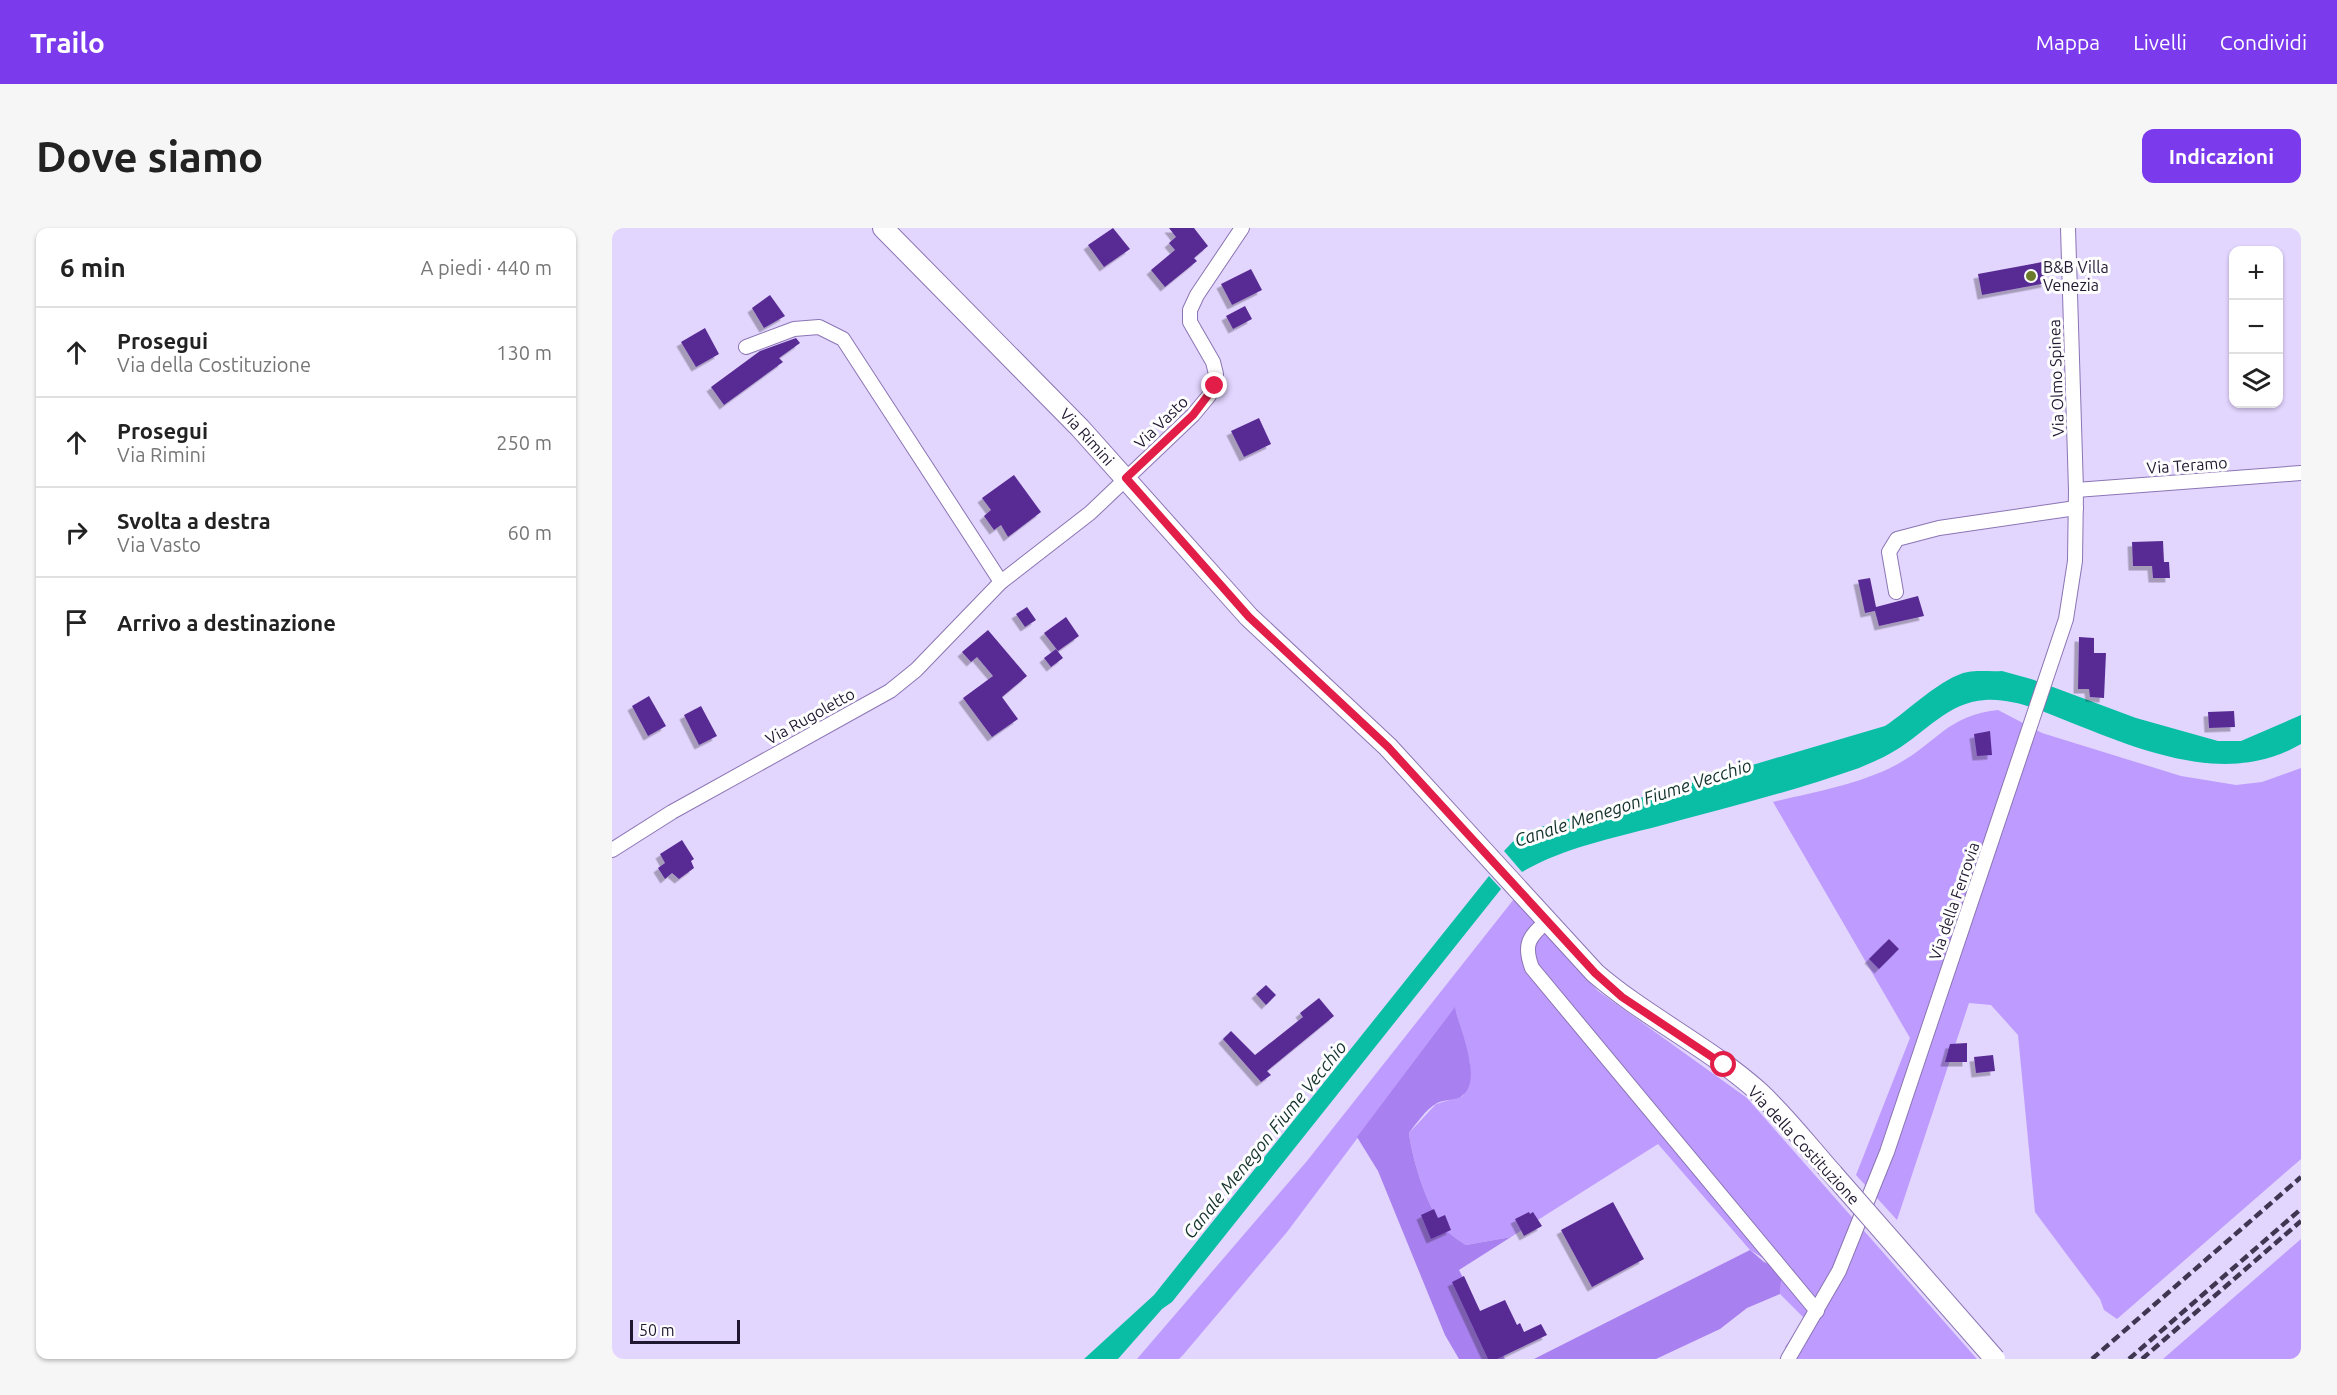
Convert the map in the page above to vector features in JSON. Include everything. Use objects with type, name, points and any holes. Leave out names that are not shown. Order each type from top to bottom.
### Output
[{"type":"main road","name":"Via Rimini","points":[[883,228],[1126,478],[1249,617],[1388,747],[1516,887]]},
{"type":"main road","name":"Via della Costituzione","points":[[1516,887],[1595,973],[1622,997],[1724,1065],[1759,1092],[1995,1359]]},
{"type":"street","name":"Via Vasto","points":[[1126,478],[1193,415],[1215,386],[1213,362],[1190,322],[1190,310],[1242,228]]},
{"type":"street","name":"Via Olmo Spinea","points":[[2067,228],[2076,490]]},
{"type":"street","points":[[746,347],[794,328],[819,327],[843,339],[1001,582]]},
{"type":"street","name":"Via Teramo","points":[[2076,490],[2301,473]]},
{"type":"street","name":"Via Rugoletto","points":[[612,850],[672,812],[890,691],[916,670],[1001,582],[1090,513],[1126,478]]},
{"type":"street","name":"Via della Ferrovia","points":[[1788,1359],[1839,1272],[1887,1152],[2047,679],[2066,619],[2075,561],[2076,490]]},
{"type":"street","points":[[1896,592],[1889,552],[1897,539],[1939,528],[2076,508]]},
{"type":"street","points":[[1547,921],[1531,935],[1528,955],[1532,968],[1817,1311]]},
{"type":"shaded area","points":[[1998,710],[2042,733],[2181,776],[2236,785],[2262,782],[2301,768],[2301,1159],[2117,1319],[2104,1310],[2100,1299],[2035,1212],[2018,1035],[1991,1005],[1969,1003],[1897,1220],[1856,1175],[1910,1038],[1773,802],[1835,787],[1881,772],[1910,757],[1954,724],[1980,713]]},
{"type":"shaded area","points":[[1514,899],[1598,991],[1747,1098],[1977,1359],[1787,1359],[1785,1347],[1805,1319],[1780,1294],[1782,1270],[1750,1250],[1658,1144],[1511,1237],[1466,1245],[1447,1231],[1433,1211],[1417,1170],[1409,1133],[1436,1104],[1463,1096],[1470,1063],[1455,1008],[1287,1232],[1183,1355],[1179,1359],[1137,1359],[1307,1161]]},
{"type":"shaded area","points":[[1455,1007],[1468,1053],[1471,1077],[1469,1087],[1460,1097],[1433,1106],[1409,1133],[1427,1198],[1447,1231],[1466,1245],[1511,1237],[1459,1270],[1505,1359],[1459,1359],[1445,1335],[1378,1171],[1357,1137]]},
{"type":"shaded area","points":[[2301,1239],[2301,1359],[2163,1359]]},
{"type":"shaded area","points":[[1750,1250],[1764,1262],[1782,1270],[1780,1294],[1747,1308],[1720,1329],[1656,1359],[1534,1359]]},
{"type":"water","name":"Canale Menegon Fiume Vecchio","points":[[1972,671],[2002,671],[2031,679],[2136,718],[2218,741],[2241,741],[2301,715],[2301,744],[2273,757],[2244,763],[2215,764],[2186,760],[2127,744],[2029,707],[2007,701],[1985,700],[1972,702],[1948,712],[1907,743],[1878,760],[1810,784],[1589,845],[1554,856],[1522,872],[1504,851],[1521,833],[1885,726],[1937,687],[1958,675]]},
{"type":"water","points":[[1489,876],[1501,889],[1172,1302],[1162,1309],[1118,1359],[1084,1359],[1154,1295]]},
{"type":"building","points":[[1113,228],[1130,249],[1104,267],[1088,245]]},
{"type":"building","points":[[1169,228],[1194,228],[1208,246],[1194,258],[1197,261],[1165,287],[1151,270],[1175,250],[1169,243],[1176,237]]},
{"type":"building","points":[[2042,262],[2046,283],[1982,295],[1978,274]]},
{"type":"building","points":[[1251,269],[1262,290],[1232,305],[1221,284]]},
{"type":"building","points":[[770,295],[785,316],[764,328],[752,308]]},
{"type":"building","points":[[1245,306],[1252,319],[1233,329],[1226,316]]},
{"type":"building","points":[[705,328],[719,354],[696,367],[681,342]]},
{"type":"building","points":[[796,338],[800,343],[779,358],[783,362],[724,405],[711,387],[760,351]]},
{"type":"building","points":[[1259,418],[1271,444],[1244,457],[1231,431]]},
{"type":"building","points":[[1014,475],[1041,512],[1008,537],[1001,525],[994,530],[984,516],[991,510],[982,498]]},
{"type":"building","points":[[2163,541],[2164,562],[2169,562],[2170,578],[2153,578],[2152,566],[2133,566],[2132,542]]},
{"type":"building","points":[[1870,578],[1876,607],[1918,596],[1924,616],[1879,626],[1875,611],[1865,613],[1858,580]]},
{"type":"building","points":[[1027,607],[1036,620],[1025,627],[1016,614]]},
{"type":"building","points":[[1066,617],[1079,636],[1058,651],[1044,633]]},
{"type":"building","points":[[988,630],[1027,676],[1002,697],[1018,719],[992,737],[963,698],[993,676],[977,657],[971,662],[962,652]]},
{"type":"building","points":[[2079,637],[2094,638],[2094,653],[2106,653],[2104,698],[2090,697],[2089,689],[2078,689]]},
{"type":"building","points":[[1056,649],[1063,658],[1051,667],[1044,658]]},
{"type":"building","points":[[649,696],[666,726],[648,736],[632,706]]},
{"type":"building","points":[[701,706],[717,736],[699,745],[684,715]]},
{"type":"building","points":[[2234,711],[2235,727],[2209,728],[2208,712]]},
{"type":"building","points":[[1990,731],[1992,755],[1977,756],[1974,734]]},
{"type":"building","points":[[682,840],[694,859],[691,861],[694,868],[679,879],[672,873],[665,879],[658,868],[665,863],[660,854]]},
{"type":"building","points":[[1889,939],[1899,949],[1879,969],[1869,959]]},
{"type":"building","points":[[1266,985],[1276,995],[1266,1005],[1256,994]]},
{"type":"building","points":[[1319,998],[1334,1016],[1267,1071],[1271,1075],[1261,1082],[1223,1039],[1231,1031],[1255,1055],[1303,1017],[1300,1013]]},
{"type":"building","points":[[1967,1043],[1967,1062],[1945,1062],[1950,1044]]},
{"type":"building","points":[[1993,1055],[1995,1071],[1976,1073],[1974,1057]]},
{"type":"building","points":[[1613,1202],[1644,1259],[1592,1287],[1561,1230]]},
{"type":"building","points":[[1434,1209],[1438,1218],[1445,1215],[1451,1230],[1431,1239],[1421,1215]]},
{"type":"building","points":[[1529,1212],[1530,1214],[1533,1212],[1542,1226],[1524,1236],[1515,1219]]},
{"type":"building","points":[[1464,1276],[1480,1311],[1505,1300],[1517,1325],[1520,1323],[1524,1332],[1541,1324],[1547,1335],[1497,1359],[1488,1359],[1452,1282]]},
{"type":"railway","points":[[2092,1359],[2301,1177]]},
{"type":"railway","points":[[2129,1359],[2301,1209]]},
{"type":"railway","points":[[2142,1359],[2301,1221]]},
{"type":"place","name":"B&B Villa Venezia","points":[[2031,276]]},
{"type":"route","points":[[1215,386],[1193,415],[1126,478],[1249,617],[1388,747],[1595,973],[1622,997],[1724,1065]]}]
